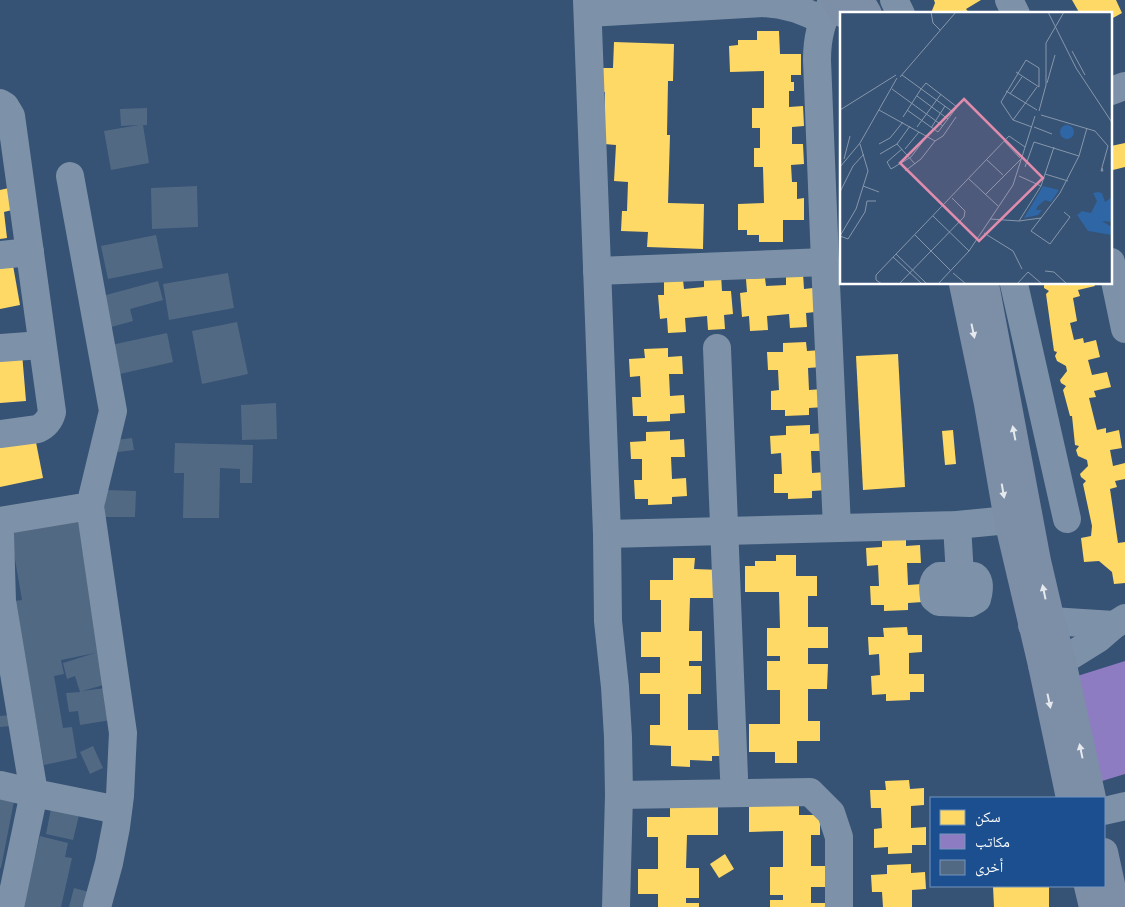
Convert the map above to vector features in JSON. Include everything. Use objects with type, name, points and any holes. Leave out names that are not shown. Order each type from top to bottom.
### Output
[{"type":"main road","points":[[860,0],[867,12]]},
{"type":"main road","points":[[963,285],[988,404],[1008,520],[1041,623],[1092,797]]},
{"type":"main road","points":[[985,285],[1037,561],[1041,623]]},
{"type":"main road","points":[[1052,663],[1070,797]]},
{"type":"main road","points":[[1105,857],[1116,907]]},
{"type":"main road","points":[[1088,887],[1093,907]]},
{"type":"street","points":[[894,0],[900,12]]},
{"type":"street","points":[[1009,0],[1015,12]]},
{"type":"street","points":[[616,907],[618,737],[608,621],[607,534],[587,6],[764,3],[795,8],[812,15],[834,9]]},
{"type":"street","points":[[834,9],[818,40],[817,60],[837,528]]},
{"type":"street","points":[[1112,91],[1125,86]]},
{"type":"street","points":[[0,103],[5,106],[11,116],[9,170],[30,252],[52,412],[48,423],[43,427],[0,434]]},
{"type":"street","points":[[70,176],[113,411],[90,506],[123,734],[118,810],[109,863],[97,907]]},
{"type":"street","points":[[0,256],[30,252]]},
{"type":"street","points":[[597,270],[825,262]]},
{"type":"street","points":[[1112,267],[1125,329]]},
{"type":"street","points":[[1014,285],[1067,519]]},
{"type":"street","points":[[0,348],[42,345]]},
{"type":"street","points":[[717,348],[734,777]]},
{"type":"street","points":[[0,521],[90,506]]},
{"type":"street","points":[[607,534],[957,525],[1008,520]]},
{"type":"street","points":[[957,525],[960,576]]},
{"type":"street","points":[[0,535],[2,601],[34,794],[10,907]]},
{"type":"street","points":[[1041,623],[1120,622]]},
{"type":"street","points":[[1052,663],[1099,638],[1120,622]]},
{"type":"street","points":[[0,785],[34,794],[118,810]]},
{"type":"street","points":[[618,795],[810,792],[831,813],[839,837],[839,907]]},
{"type":"street","points":[[1105,811],[1125,806]]},
{"type":"building: سكن","points":[[934,0],[981,0],[966,9],[968,12],[931,12],[935,3]]},
{"type":"building: سكن","points":[[1072,0],[1116,0],[1122,13],[1112,18],[1112,12],[1079,12]]},
{"type":"building: سكن","points":[[757,31],[779,31],[780,54],[801,54],[801,75],[791,75],[791,82],[794,82],[794,91],[789,91],[789,107],[803,106],[804,126],[792,127],[792,144],[803,144],[804,164],[791,165],[792,182],[797,182],[797,199],[804,198],[804,220],[783,220],[783,242],[759,242],[759,235],[747,235],[747,230],[738,230],[738,204],[764,203],[763,167],[754,167],[754,148],[760,148],[760,128],[752,128],[752,108],[764,108],[764,71],[730,72],[729,46],[738,45],[738,40],[757,40]]},
{"type":"building: سكن","points":[[614,42],[674,44],[673,81],[668,81],[667,135],[670,135],[668,203],[704,204],[703,249],[647,247],[648,232],[621,231],[622,211],[627,211],[628,182],[614,181],[616,145],[604,144],[605,92],[594,91],[595,68],[613,68]]},
{"type":"building: سكن","points":[[1125,143],[1125,167],[1113,170],[1112,146]]},
{"type":"building: سكن","points":[[9,188],[12,210],[4,212],[7,238],[0,239],[0,190]]},
{"type":"building: سكن","points":[[11,254],[20,305],[0,309],[0,256]]},
{"type":"building: سكن","points":[[803,273],[804,289],[813,288],[815,312],[806,313],[807,327],[790,328],[789,314],[767,316],[768,330],[750,331],[749,316],[742,317],[740,293],[747,292],[746,279],[765,278],[766,286],[786,285],[786,274]]},
{"type":"building: سكن","points":[[721,275],[722,291],[731,291],[733,314],[724,315],[725,329],[708,330],[707,316],[685,318],[686,332],[668,333],[667,318],[660,319],[658,295],[664,295],[664,281],[683,280],[684,289],[704,287],[704,277]]},
{"type":"building: سكن","points":[[1044,285],[1095,286],[1078,290],[1080,296],[1073,298],[1077,321],[1070,323],[1074,340],[1083,338],[1084,343],[1096,340],[1100,357],[1088,360],[1092,375],[1107,372],[1111,387],[1094,391],[1096,397],[1089,398],[1097,430],[1106,428],[1106,433],[1119,430],[1122,448],[1110,450],[1113,466],[1125,463],[1125,479],[1115,481],[1117,487],[1110,489],[1118,543],[1125,542],[1125,583],[1114,584],[1112,572],[1099,561],[1084,562],[1081,538],[1091,536],[1092,526],[1083,484],[1086,481],[1080,474],[1088,466],[1087,460],[1078,456],[1076,450],[1079,446],[1075,445],[1072,416],[1070,416],[1063,390],[1066,386],[1060,380],[1067,371],[1066,366],[1057,361],[1055,356],[1057,352],[1054,351],[1046,294],[1049,291],[1044,288]]},
{"type":"building: سكن","points":[[806,342],[807,351],[821,350],[821,367],[808,368],[809,390],[823,389],[824,407],[809,408],[809,415],[785,416],[785,410],[771,410],[771,391],[779,390],[778,370],[768,370],[767,352],[783,352],[783,343]]},
{"type":"building: سكن","points":[[668,348],[668,357],[682,356],[683,374],[669,374],[670,396],[684,395],[685,413],[670,414],[670,421],[647,422],[647,416],[633,416],[632,397],[641,397],[640,376],[630,377],[629,359],[645,358],[644,349]]},
{"type":"building: سكن","points":[[22,353],[26,401],[0,403],[0,355]]},
{"type":"building: سكن","points":[[898,354],[905,487],[863,490],[856,356]]},
{"type":"building: سكن","points":[[810,425],[810,434],[824,433],[824,451],[811,451],[812,473],[826,472],[827,490],[812,491],[812,498],[788,499],[788,493],[774,493],[774,474],[782,474],[781,453],[771,454],[770,436],[786,435],[786,426]]},
{"type":"building: سكن","points":[[33,427],[43,478],[0,487],[0,438]]},
{"type":"building: سكن","points":[[953,430],[956,464],[945,465],[942,431]]},
{"type":"building: سكن","points":[[670,431],[670,440],[684,439],[685,457],[671,457],[672,479],[686,478],[687,496],[672,497],[672,504],[648,505],[648,499],[635,499],[634,480],[642,480],[642,459],[631,459],[630,442],[646,441],[646,432]]},
{"type":"building: سكن","points":[[906,537],[906,546],[920,545],[921,563],[907,563],[908,585],[922,584],[923,602],[908,603],[908,610],[884,611],[884,605],[871,605],[870,586],[879,586],[878,565],[867,566],[866,548],[882,547],[882,538]]},
{"type":"building: سكن","points":[[776,555],[796,555],[796,576],[817,576],[817,596],[808,596],[808,627],[828,627],[828,648],[808,648],[808,664],[828,664],[827,689],[808,689],[808,721],[820,721],[820,741],[797,741],[797,763],[775,763],[775,752],[749,752],[749,724],[780,724],[780,690],[767,690],[767,661],[780,661],[780,656],[767,656],[767,628],[780,628],[779,592],[745,592],[745,566],[755,566],[755,561],[776,561]]},
{"type":"building: سكن","points":[[673,558],[695,558],[694,569],[721,570],[720,598],[690,598],[689,631],[702,631],[702,661],[689,661],[689,666],[701,666],[701,694],[688,694],[688,730],[722,730],[721,756],[712,756],[712,761],[690,760],[690,767],[671,766],[671,746],[650,745],[650,725],[660,725],[660,694],[640,694],[640,673],[660,673],[660,657],[641,657],[641,632],[661,632],[661,600],[650,600],[650,580],[673,580]]},
{"type":"building: سكن","points":[[907,627],[908,635],[922,635],[922,652],[909,653],[909,674],[924,674],[924,692],[910,692],[910,700],[886,701],[886,694],[872,695],[871,676],[880,675],[879,654],[869,655],[868,637],[884,637],[883,628]]},
{"type":"building: سكن","points":[[909,780],[910,789],[924,788],[924,805],[911,806],[911,828],[926,827],[926,845],[912,845],[912,853],[888,854],[888,847],[874,848],[874,829],[882,828],[881,808],[871,808],[870,790],[886,790],[885,781]]},
{"type":"building: سكن","points":[[799,794],[799,815],[820,815],[820,835],[811,835],[811,866],[831,866],[831,887],[811,887],[811,903],[831,903],[831,907],[770,907],[770,900],[783,900],[783,895],[770,895],[770,867],[783,867],[783,831],[749,832],[749,806]]},
{"type":"building: سكن","points":[[670,795],[718,807],[718,835],[687,835],[686,868],[699,868],[699,898],[686,898],[686,903],[699,903],[699,907],[658,907],[658,894],[638,894],[638,869],[658,869],[658,837],[647,837],[647,817],[670,817]]},
{"type":"building: سكن","points":[[725,854],[734,869],[719,878],[710,864]]},
{"type":"building: سكن","points":[[911,864],[911,873],[925,872],[926,889],[912,890],[912,907],[883,907],[882,892],[872,892],[871,875],[887,874],[887,865]]},
{"type":"building: سكن","points":[[993,887],[1049,887],[1049,907],[994,907]]},
{"type":"building: مكاتب","points":[[1125,661],[1125,774],[1102,781],[1071,678]]},
{"type":"building: أخرى","points":[[147,108],[147,125],[143,125],[149,163],[111,170],[104,131],[139,125],[121,126],[120,109]]},
{"type":"building: أخرى","points":[[197,186],[198,227],[152,229],[151,188]]},
{"type":"building: أخرى","points":[[156,235],[163,268],[108,279],[101,246]]},
{"type":"building: أخرى","points":[[228,273],[234,308],[169,320],[163,284]]},
{"type":"building: أخرى","points":[[158,281],[163,300],[130,309],[133,321],[104,329],[95,298]]},
{"type":"building: أخرى","points":[[237,322],[248,374],[202,384],[192,331]]},
{"type":"building: أخرى","points":[[167,333],[173,362],[111,376],[111,345]]},
{"type":"building: أخرى","points":[[276,403],[277,439],[242,440],[241,405]]},
{"type":"building: أخرى","points":[[132,438],[134,450],[118,452],[116,440]]},
{"type":"building: أخرى","points":[[175,443],[253,445],[252,483],[240,483],[240,469],[220,468],[219,518],[183,518],[184,473],[174,473]]},
{"type":"building: أخرى","points":[[105,490],[136,491],[135,517],[104,517]]},
{"type":"building: أخرى","points":[[77,512],[107,684],[82,691],[106,688],[111,720],[80,725],[78,711],[69,712],[66,693],[80,692],[75,676],[67,679],[63,663],[95,653],[61,660],[64,674],[54,676],[63,728],[72,727],[77,758],[44,765],[14,601],[22,600],[9,525]]},
{"type":"building: أخرى","points":[[10,715],[11,726],[0,727],[0,716]]},
{"type":"building: أخرى","points":[[93,746],[103,768],[90,774],[80,752]]},
{"type":"building: أخرى","points":[[0,794],[15,796],[1,868],[0,868]]},
{"type":"building: أخرى","points":[[51,809],[79,815],[73,840],[46,834]]},
{"type":"building: أخرى","points":[[40,836],[68,843],[65,857],[72,858],[61,907],[22,907]]},
{"type":"building: أخرى","points":[[74,888],[104,896],[101,907],[69,907]]}]
